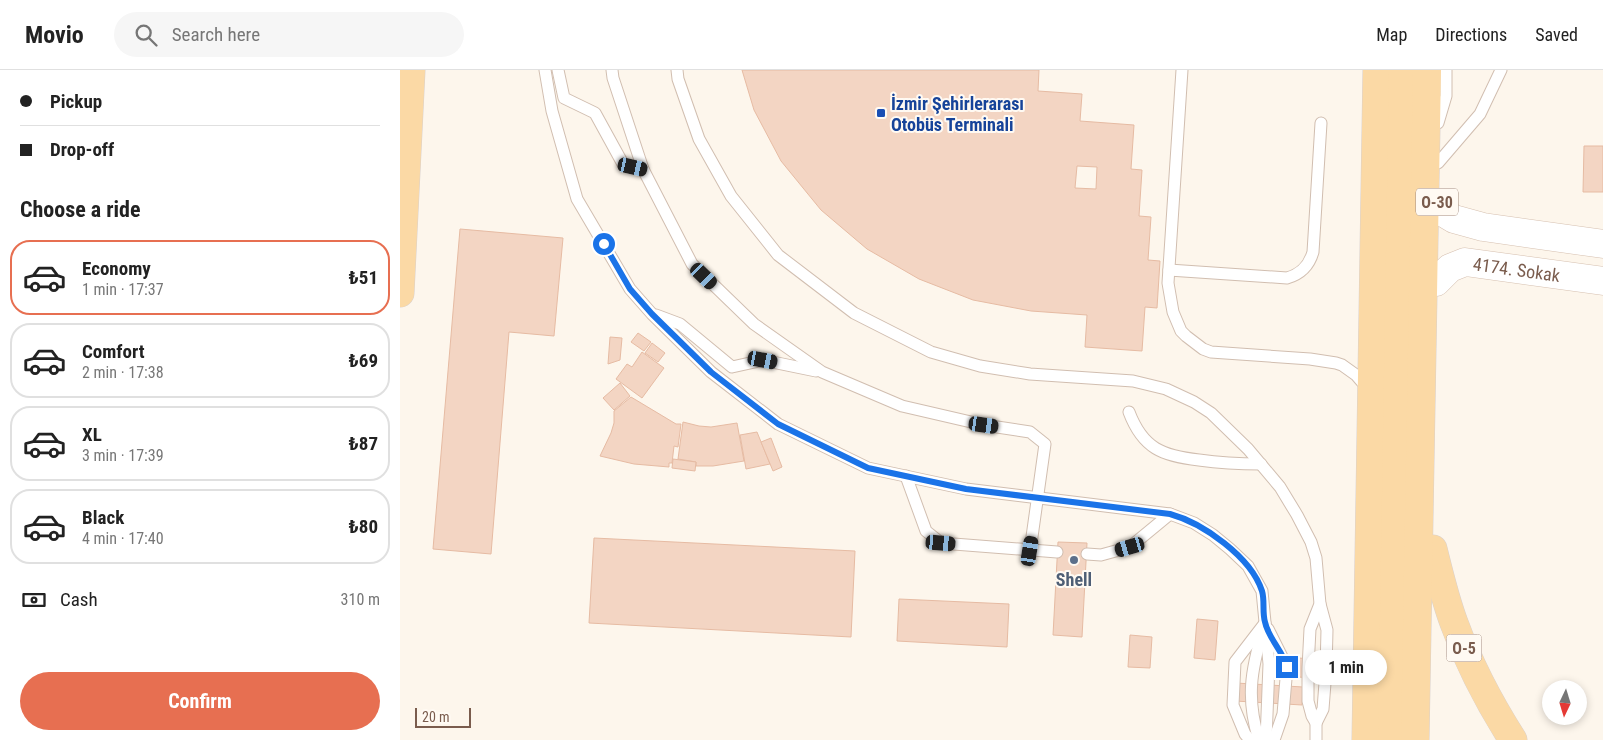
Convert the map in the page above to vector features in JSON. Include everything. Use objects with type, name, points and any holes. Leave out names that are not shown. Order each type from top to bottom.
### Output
[{"type":"main road","points":[[400,293],[411,70]]},
{"type":"main road","points":[[1366,740],[1377,70]]},
{"type":"main road","points":[[1392,740],[1403,70]]},
{"type":"main road","points":[[1415,740],[1428,70]]},
{"type":"main road","name":"O-30","points":[[1436,282],[1439,70]]},
{"type":"main road","name":"4174. Sokak","points":[[1437,205],[1444,213],[1454,219],[1482,227],[1603,244]]},
{"type":"main road","name":"4174. Sokak","points":[[1436,282],[1450,268],[1465,262],[1603,281]]},
{"type":"main road","points":[[1429,740],[1436,282]]},
{"type":"main road","name":"O-5","points":[[1433,549],[1454,622],[1462,642],[1497,715],[1513,740]]},
{"type":"lane","points":[[545,70],[552,111],[577,199],[630,289],[652,314],[711,372],[778,424],[868,468],[966,489],[1170,514],[1194,523],[1213,535],[1248,566],[1262,592],[1269,664],[1266,740]]},
{"type":"lane","points":[[558,70],[564,98],[595,113],[623,164],[643,169]]},
{"type":"lane","points":[[612,70],[643,169],[692,264],[754,324],[822,372]]},
{"type":"lane","points":[[676,70],[699,139],[731,196],[778,255],[854,313],[931,352],[980,366],[1030,374],[1133,381],[1166,389],[1194,402],[1211,413],[1248,450],[1280,487],[1311,542],[1316,558],[1319,575],[1320,604],[1327,630],[1323,709],[1316,723],[1316,740]]},
{"type":"lane","points":[[1182,70],[1169,270],[1170,301],[1176,322],[1186,336],[1203,349],[1211,352],[1293,358],[1342,365],[1364,382],[1371,395]]},
{"type":"lane","points":[[1438,123],[1446,96],[1446,70]]},
{"type":"lane","points":[[1438,164],[1480,114],[1502,70]]},
{"type":"lane","points":[[1169,270],[1278,278],[1296,276],[1303,270],[1311,259],[1313,252],[1321,122]]},
{"type":"lane","points":[[652,314],[680,324],[732,367],[763,360],[822,372],[902,406],[984,425],[1030,432],[1044,444],[1030,551]]},
{"type":"lane","points":[[1129,412],[1140,434],[1152,446],[1165,454],[1174,457],[1221,463],[1261,464]]},
{"type":"lane","points":[[906,476],[926,531],[941,543],[1057,552]]},
{"type":"lane","points":[[1086,554],[1101,555],[1130,547],[1170,514]]},
{"type":"lane","points":[[1316,723],[1308,701],[1308,668],[1310,629],[1320,604]]},
{"type":"lane","points":[[1250,740],[1245,734],[1233,705],[1235,662],[1265,623]]},
{"type":"lane","points":[[1259,740],[1251,706],[1253,663],[1265,623]]},
{"type":"lane","points":[[1265,623],[1287,667],[1283,714],[1274,740]]},
{"type":"building","points":[[742,70],[1039,70],[1038,91],[1082,94],[1080,121],[1134,125],[1131,169],[1142,170],[1139,216],[1151,217],[1148,260],[1160,261],[1157,308],[1145,307],[1142,351],[1085,347],[1087,315],[1031,311],[973,300],[919,279],[867,249],[821,210],[781,161],[754,110]],"holes":[[[1077,166],[1097,167],[1096,189],[1075,188]]]},
{"type":"building","points":[[1584,146],[1603,146],[1603,192],[1583,192]]},
{"type":"building","points":[[460,229],[563,238],[554,336],[509,332],[491,554],[433,549]]},
{"type":"building","points":[[638,333],[651,342],[644,351],[631,342]]},
{"type":"building","points":[[610,337],[622,338],[620,360],[608,364]]},
{"type":"building","points":[[652,343],[665,353],[658,362],[645,353]]},
{"type":"building","points":[[642,352],[664,368],[642,398],[616,379],[627,364],[632,367]]},
{"type":"building","points":[[620,383],[630,396],[614,410],[603,398]]},
{"type":"building","points":[[631,397],[676,424],[681,424],[678,447],[674,446],[672,463],[669,463],[669,467],[634,464],[600,456],[611,433],[614,423],[614,411]]},
{"type":"building","points":[[683,422],[711,427],[737,423],[744,461],[713,466],[696,466],[696,462],[678,459]]},
{"type":"building","points":[[757,432],[770,464],[746,469],[740,435]]},
{"type":"building","points":[[771,438],[782,467],[773,471],[761,442]]},
{"type":"building","points":[[673,459],[696,462],[695,471],[672,468]]},
{"type":"building","points":[[594,538],[855,551],[851,637],[589,623]]},
{"type":"building","points":[[1058,542],[1087,543],[1082,637],[1053,635]]},
{"type":"building","points":[[899,599],[1009,604],[1007,647],[897,641]]},
{"type":"building","points":[[1197,619],[1218,621],[1215,660],[1194,658]]},
{"type":"building","points":[[1130,635],[1152,637],[1150,668],[1128,667]]},
{"type":"building","points":[[1299,658],[1332,661],[1331,679],[1298,677]]},
{"type":"building","points":[[1236,683],[1303,687],[1302,705],[1235,701]]},
{"type":"place","name":"İzmir Şehirlerarası Otobüs Terminali","points":[[881,113]]},
{"type":"place","name":"Shell","points":[[1074,560]]},
{"type":"route","points":[[604,244],[630,289],[652,314],[711,372],[778,424],[868,468],[966,489],[1170,514],[1194,523],[1213,535],[1242,560],[1254,575],[1262,592],[1265,623],[1287,667]]}]
